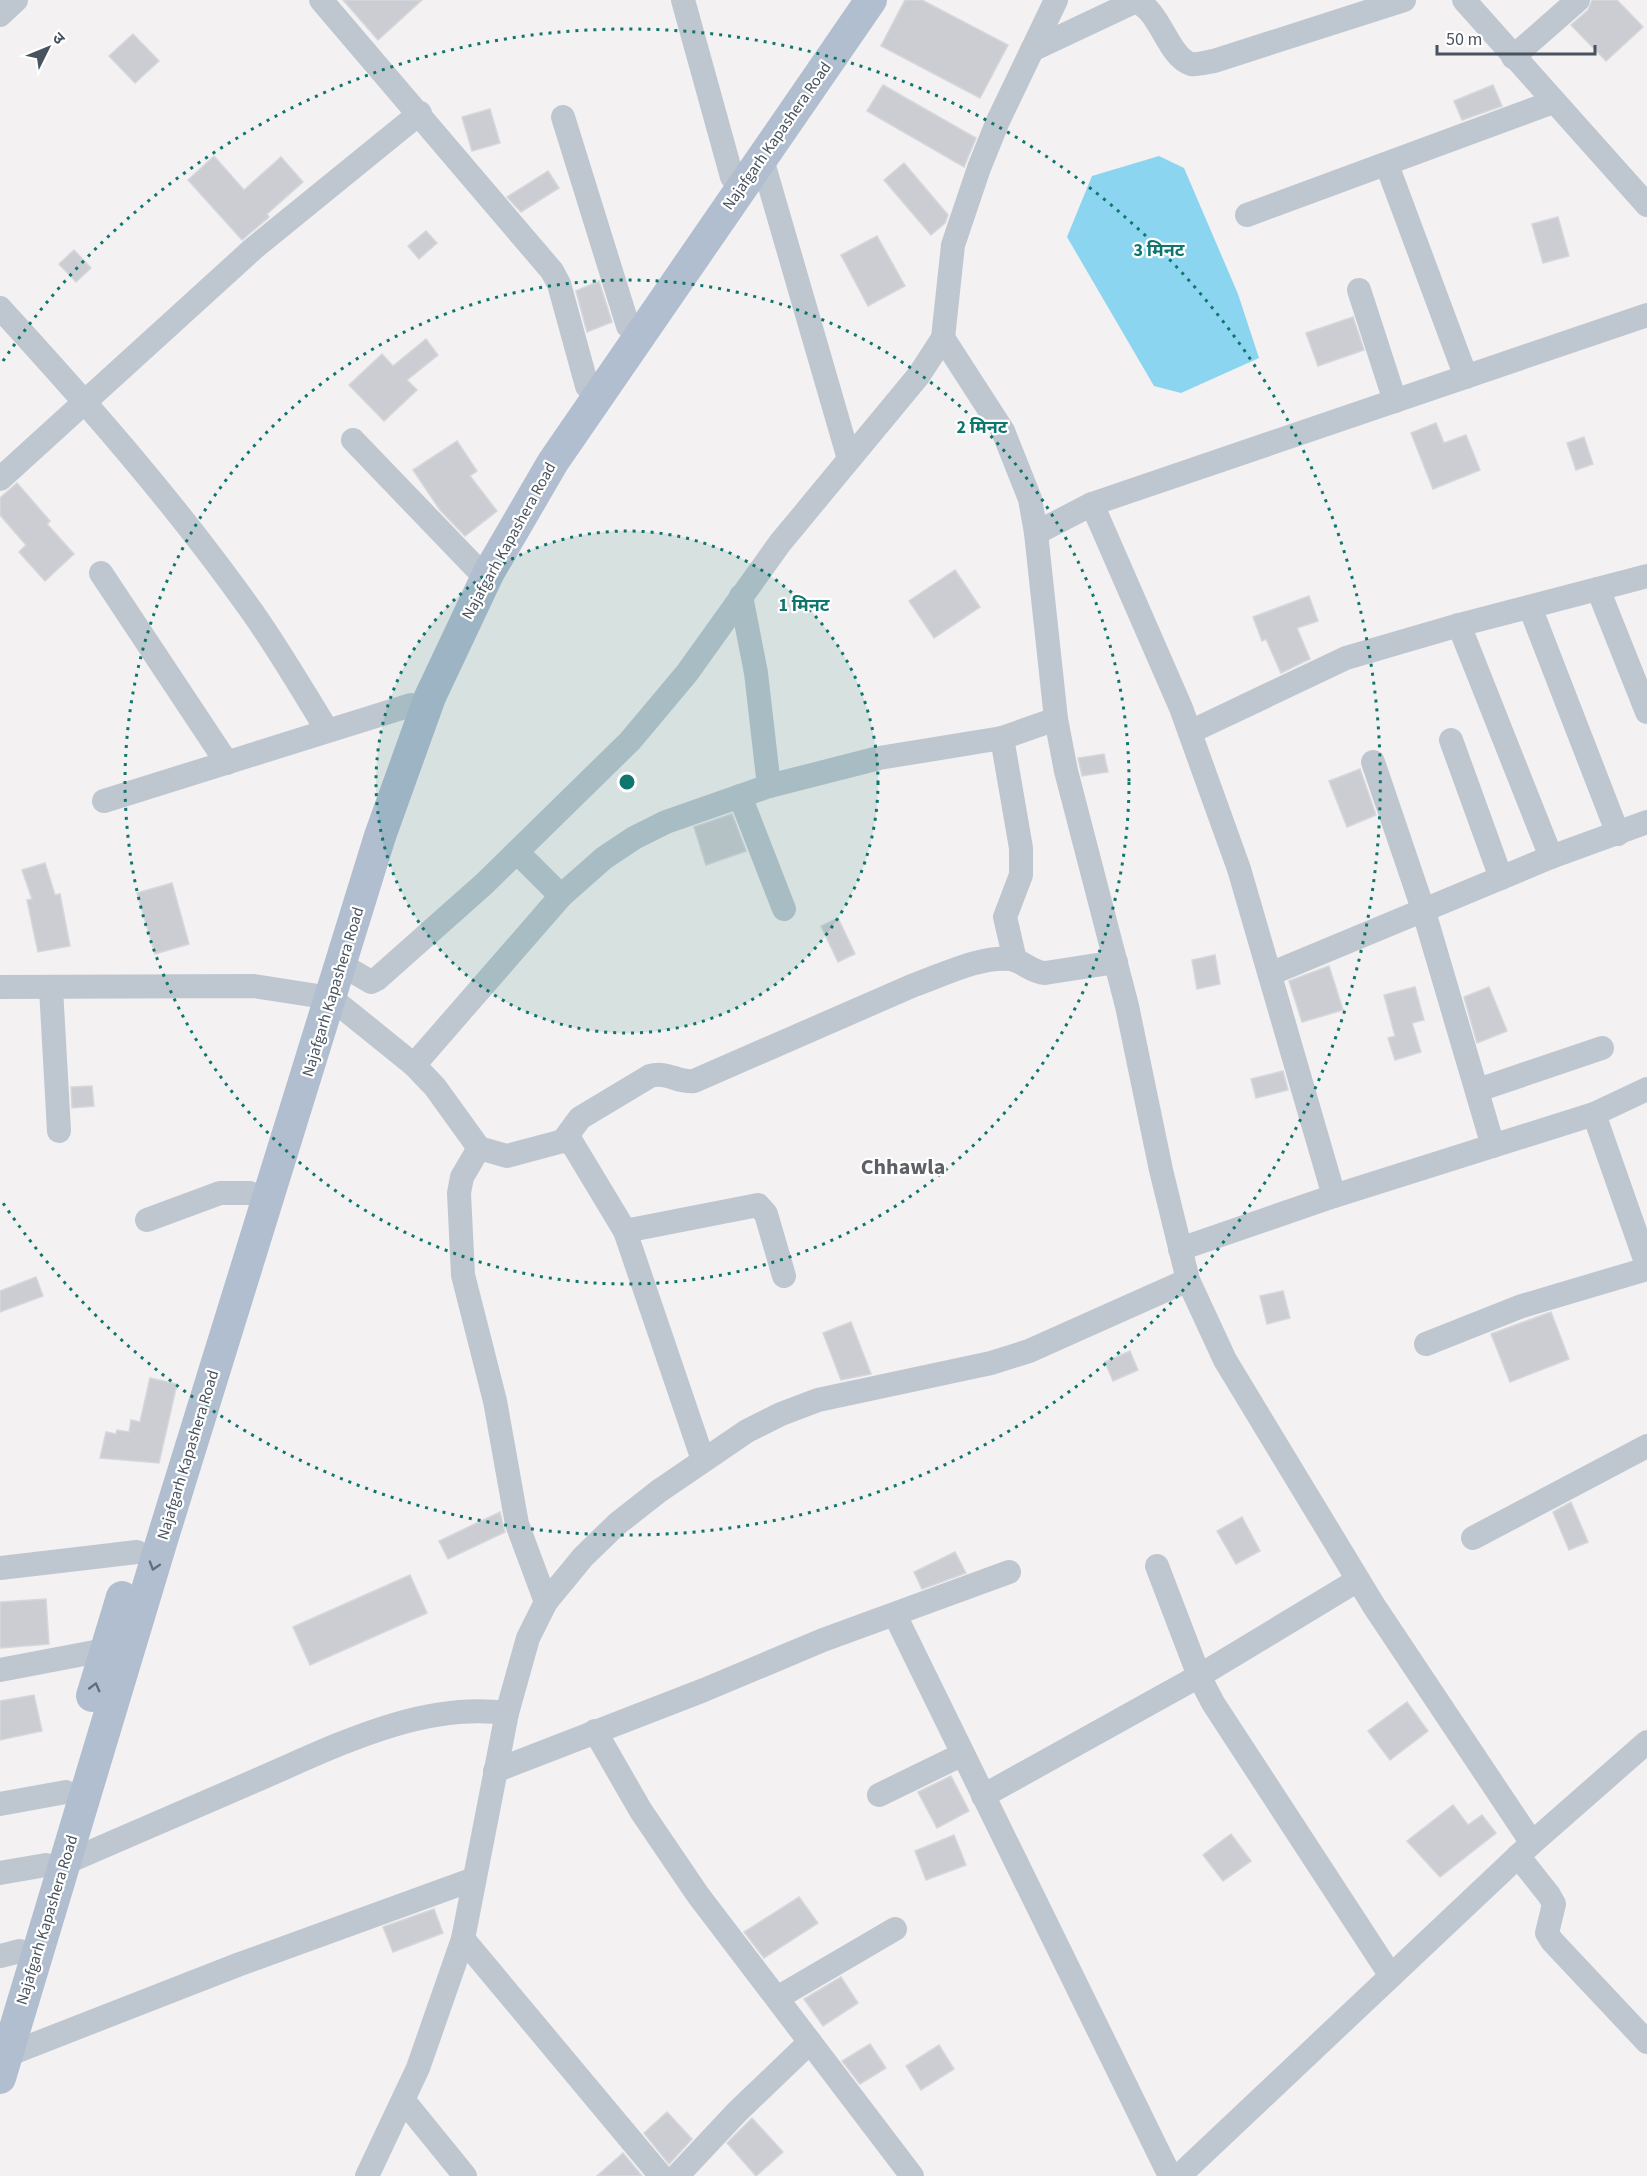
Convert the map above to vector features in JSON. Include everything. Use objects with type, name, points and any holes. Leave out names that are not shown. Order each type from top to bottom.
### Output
[{"type":"main road","points":[[0,2020],[10,1954],[55,1864],[66,1792],[105,1650],[250,1193],[323,997],[411,705],[443,628],[509,507],[587,386],[832,37],[854,0]]},
{"type":"main road","name":"Najafgarh Kapashera Road","points":[[4,2067],[55,1864],[162,1540],[323,997],[342,965],[380,836],[430,697],[489,572],[552,462],[871,0]]},
{"type":"street","points":[[0,15],[16,0]]},
{"type":"street","points":[[321,0],[552,271],[559,284],[587,386]]},
{"type":"street","points":[[683,0],[732,177]]},
{"type":"street","points":[[342,965],[364,980],[371,982],[377,978],[517,852],[645,724],[687,674],[780,543],[919,375],[943,338],[953,245],[962,217],[998,121],[1056,0]]},
{"type":"street","points":[[1032,50],[1134,2],[1146,8],[1180,57],[1195,64],[1214,61],[1404,0]]},
{"type":"street","points":[[1464,0],[1647,205]]},
{"type":"street","points":[[1513,57],[1578,0]]},
{"type":"street","points":[[1247,215],[1553,102]]},
{"type":"street","points":[[0,479],[254,248],[420,114]]},
{"type":"street","points":[[563,117],[628,326]]},
{"type":"street","points":[[762,159],[849,459]]},
{"type":"street","points":[[1387,165],[1466,376]]},
{"type":"street","points":[[1359,290],[1395,401]]},
{"type":"street","points":[[0,308],[85,400],[249,607],[327,730]]},
{"type":"street","points":[[1036,533],[1092,504],[1647,315]]},
{"type":"street","points":[[943,338],[1003,431],[1030,499],[1036,533],[1056,719],[1076,814],[1116,962],[1188,1280],[1225,1360],[1525,1850],[1550,1895],[1554,1905],[1547,1933],[1647,2042]]},
{"type":"street","points":[[353,440],[476,568]]},
{"type":"street","points":[[1092,504],[1190,732],[1239,869],[1334,1196]]},
{"type":"street","points":[[101,573],[227,763]]},
{"type":"street","points":[[1190,732],[1346,658],[1459,625],[1647,576]]},
{"type":"street","points":[[1598,589],[1647,712]]},
{"type":"street","points":[[741,596],[756,673],[769,786]]},
{"type":"street","points":[[1530,607],[1618,834]]},
{"type":"street","points":[[1459,625],[1551,857]]},
{"type":"street","points":[[104,801],[411,705]]},
{"type":"street","points":[[414,1065],[561,896],[604,858],[634,838],[666,822],[769,786],[879,758],[1002,738],[1056,719]]},
{"type":"street","points":[[1002,738],[1021,848],[1020,875],[1005,917],[1014,960]]},
{"type":"street","points":[[1451,740],[1501,878]]},
{"type":"street","points":[[1373,762],[1424,912],[1493,1146]]},
{"type":"street","points":[[740,796],[784,909]]},
{"type":"street","points":[[1269,974],[1424,912],[1551,857],[1647,822]]},
{"type":"street","points":[[517,852],[561,896]]},
{"type":"street","points":[[562,1141],[580,1118],[650,1076],[659,1073],[686,1082],[694,1081],[914,985],[985,962],[1014,960],[1037,972],[1045,973],[1116,962]]},
{"type":"street","points":[[0,987],[254,986],[323,997],[414,1065],[435,1087],[480,1148],[507,1156],[562,1141],[572,1143],[625,1231],[703,1460]]},
{"type":"street","points":[[51,988],[59,1131]]},
{"type":"street","points":[[1478,1090],[1602,1048]]},
{"type":"street","points":[[1180,1249],[1334,1196],[1594,1114],[1647,1089]]},
{"type":"street","points":[[1426,1344],[1522,1306],[1647,1267],[1594,1114]]},
{"type":"street","points":[[480,1148],[462,1177],[459,1193],[464,1275],[495,1401],[517,1524],[546,1602]]},
{"type":"street","points":[[147,1220],[220,1193],[250,1193]]},
{"type":"street","points":[[625,1231],[758,1205],[766,1214],[784,1276]]},
{"type":"street","points":[[367,2176],[404,2101],[432,2033],[463,1940],[507,1713],[528,1638],[546,1602],[583,1557],[617,1524],[703,1460],[747,1431],[818,1400],[948,1373],[1029,1351],[1188,1280]]},
{"type":"street","points":[[1473,1538],[1647,1446]]},
{"type":"street","points":[[0,1568],[136,1552]]},
{"type":"street","points":[[1156,1566],[1200,1676],[1231,1734],[1391,1976]]},
{"type":"street","points":[[495,1770],[704,1690],[823,1640],[1009,1572]]},
{"type":"street","points":[[983,1796],[1200,1676],[1358,1580]]},
{"type":"street","points":[[895,1615],[961,1755],[1170,2176]]},
{"type":"street","points":[[0,1670],[105,1650]]},
{"type":"street","points":[[0,1873],[55,1864],[383,1729],[456,1710],[507,1713]]},
{"type":"street","points":[[595,1731],[667,1852],[912,2176]]},
{"type":"street","points":[[1179,2176],[1525,1850],[1647,1742]]},
{"type":"street","points":[[879,1795],[961,1755]]},
{"type":"street","points":[[0,1804],[66,1792]]},
{"type":"street","points":[[4,2067],[240,1964],[474,1879]]},
{"type":"street","points":[[777,1998],[895,1929]]},
{"type":"street","points":[[463,1940],[661,2176]]},
{"type":"street","points":[[677,2176],[737,2112],[810,2042]]},
{"type":"street","points":[[404,2101],[465,2176]]},
{"type":"water","points":[[1159,156],[1184,168],[1238,294],[1259,358],[1181,393],[1154,386],[1067,237],[1092,176]]},
{"type":"building","points":[[343,0],[422,0],[378,40]]},
{"type":"building","points":[[905,0],[922,0],[1008,45],[980,98],[881,46]]},
{"type":"building","points":[[1592,0],[1617,0],[1643,27],[1606,61],[1571,25],[1588,10]]},
{"type":"building","points":[[133,34],[159,61],[135,83],[109,56]]},
{"type":"building","points":[[883,85],[976,138],[964,167],[867,111]]},
{"type":"building","points":[[1493,85],[1502,106],[1462,120],[1454,101]]},
{"type":"building","points":[[490,109],[500,143],[472,151],[462,117]]},
{"type":"building","points":[[214,156],[244,190],[281,157],[303,182],[267,214],[269,217],[242,240],[188,180]]},
{"type":"building","points":[[904,163],[948,215],[945,223],[931,235],[884,180]]},
{"type":"building","points":[[548,171],[559,188],[521,212],[507,197]]},
{"type":"building","points":[[1558,217],[1569,256],[1543,263],[1532,224]]},
{"type":"building","points":[[426,231],[437,243],[419,259],[408,246]]},
{"type":"building","points":[[877,236],[905,286],[868,306],[841,255]]},
{"type":"building","points":[[74,250],[91,268],[76,282],[59,264]]},
{"type":"building","points":[[599,281],[612,322],[587,332],[576,291]]},
{"type":"building","points":[[1353,317],[1364,350],[1318,366],[1306,333]]},
{"type":"building","points":[[426,339],[438,355],[407,380],[417,390],[384,421],[349,385],[382,354],[393,366]]},
{"type":"building","points":[[1436,423],[1444,443],[1466,435],[1480,470],[1433,489],[1411,433]]},
{"type":"building","points":[[1584,437],[1593,464],[1576,470],[1567,443]]},
{"type":"building","points":[[457,441],[477,471],[470,476],[497,511],[465,536],[440,510],[413,470]]},
{"type":"building","points":[[17,483],[50,521],[47,524],[74,554],[45,581],[19,552],[26,545],[0,515],[0,498]]},
{"type":"building","points":[[955,570],[980,607],[934,638],[909,601]]},
{"type":"building","points":[[1309,596],[1318,621],[1297,628],[1310,659],[1281,673],[1266,639],[1262,641],[1253,617]]},
{"type":"building","points":[[1104,754],[1108,772],[1082,776],[1078,758]]},
{"type":"building","points":[[1360,769],[1376,815],[1347,827],[1329,781]]},
{"type":"building","points":[[732,814],[746,851],[706,865],[694,827]]},
{"type":"building","points":[[45,863],[55,895],[60,894],[70,946],[38,952],[27,900],[32,899],[22,870]]},
{"type":"building","points":[[172,883],[189,944],[155,954],[137,893]]},
{"type":"building","points":[[838,918],[855,954],[838,962],[821,926]]},
{"type":"building","points":[[1215,955],[1220,984],[1197,989],[1192,960]]},
{"type":"building","points":[[1329,966],[1343,1010],[1302,1022],[1289,981]]},
{"type":"building","points":[[1415,987],[1424,1020],[1412,1023],[1421,1052],[1395,1060],[1388,1038],[1395,1036],[1384,995]]},
{"type":"building","points":[[1489,987],[1507,1031],[1477,1043],[1464,997]]},
{"type":"building","points":[[1283,1071],[1288,1090],[1256,1098],[1251,1079]]},
{"type":"building","points":[[92,1086],[94,1106],[72,1108],[71,1087]]},
{"type":"building","points":[[36,1277],[43,1296],[0,1312],[0,1291]]},
{"type":"building","points":[[1283,1291],[1290,1318],[1267,1324],[1260,1296]]},
{"type":"building","points":[[1551,1312],[1569,1359],[1510,1382],[1491,1334]]},
{"type":"building","points":[[851,1322],[871,1374],[841,1380],[823,1333]]},
{"type":"building","points":[[1130,1351],[1138,1370],[1113,1381],[1105,1362]]},
{"type":"building","points":[[150,1378],[177,1384],[159,1463],[100,1458],[106,1432],[116,1434],[117,1430],[129,1432],[131,1420],[140,1422]]},
{"type":"building","points":[[1571,1502],[1588,1542],[1569,1550],[1553,1512]]},
{"type":"building","points":[[500,1512],[505,1532],[448,1559],[439,1541]]},
{"type":"building","points":[[1242,1517],[1260,1551],[1236,1564],[1217,1531]]},
{"type":"building","points":[[955,1552],[966,1573],[922,1589],[914,1572]]},
{"type":"building","points":[[410,1575],[427,1613],[310,1665],[293,1627]]},
{"type":"building","points":[[46,1599],[49,1644],[0,1648],[0,1602]]},
{"type":"building","points":[[34,1695],[42,1731],[0,1740],[0,1701]]},
{"type":"building","points":[[1407,1702],[1428,1731],[1390,1760],[1368,1731]]},
{"type":"building","points":[[951,1776],[969,1811],[937,1828],[918,1792]]},
{"type":"building","points":[[1453,1805],[1468,1825],[1482,1815],[1496,1833],[1440,1877],[1407,1841]]},
{"type":"building","points":[[1231,1834],[1251,1861],[1223,1881],[1203,1855]]},
{"type":"building","points":[[954,1835],[966,1865],[926,1880],[915,1851]]},
{"type":"building","points":[[799,1897],[818,1923],[764,1958],[744,1932]]},
{"type":"building","points":[[434,1909],[443,1933],[393,1952],[383,1927]]},
{"type":"building","points":[[841,1977],[858,2003],[823,2026],[804,1999]]},
{"type":"building","points":[[870,2044],[886,2068],[860,2084],[842,2061]]},
{"type":"building","points":[[939,2045],[954,2069],[921,2090],[906,2066]]},
{"type":"building","points":[[667,2112],[692,2139],[669,2164],[644,2133]]},
{"type":"building","points":[[752,2118],[783,2152],[756,2176],[727,2143]]},
{"type":"building","points":[[623,2153],[642,2176],[597,2176]]},
{"type":"district","name":"Chhawla","points":[[903,1167]]}]
